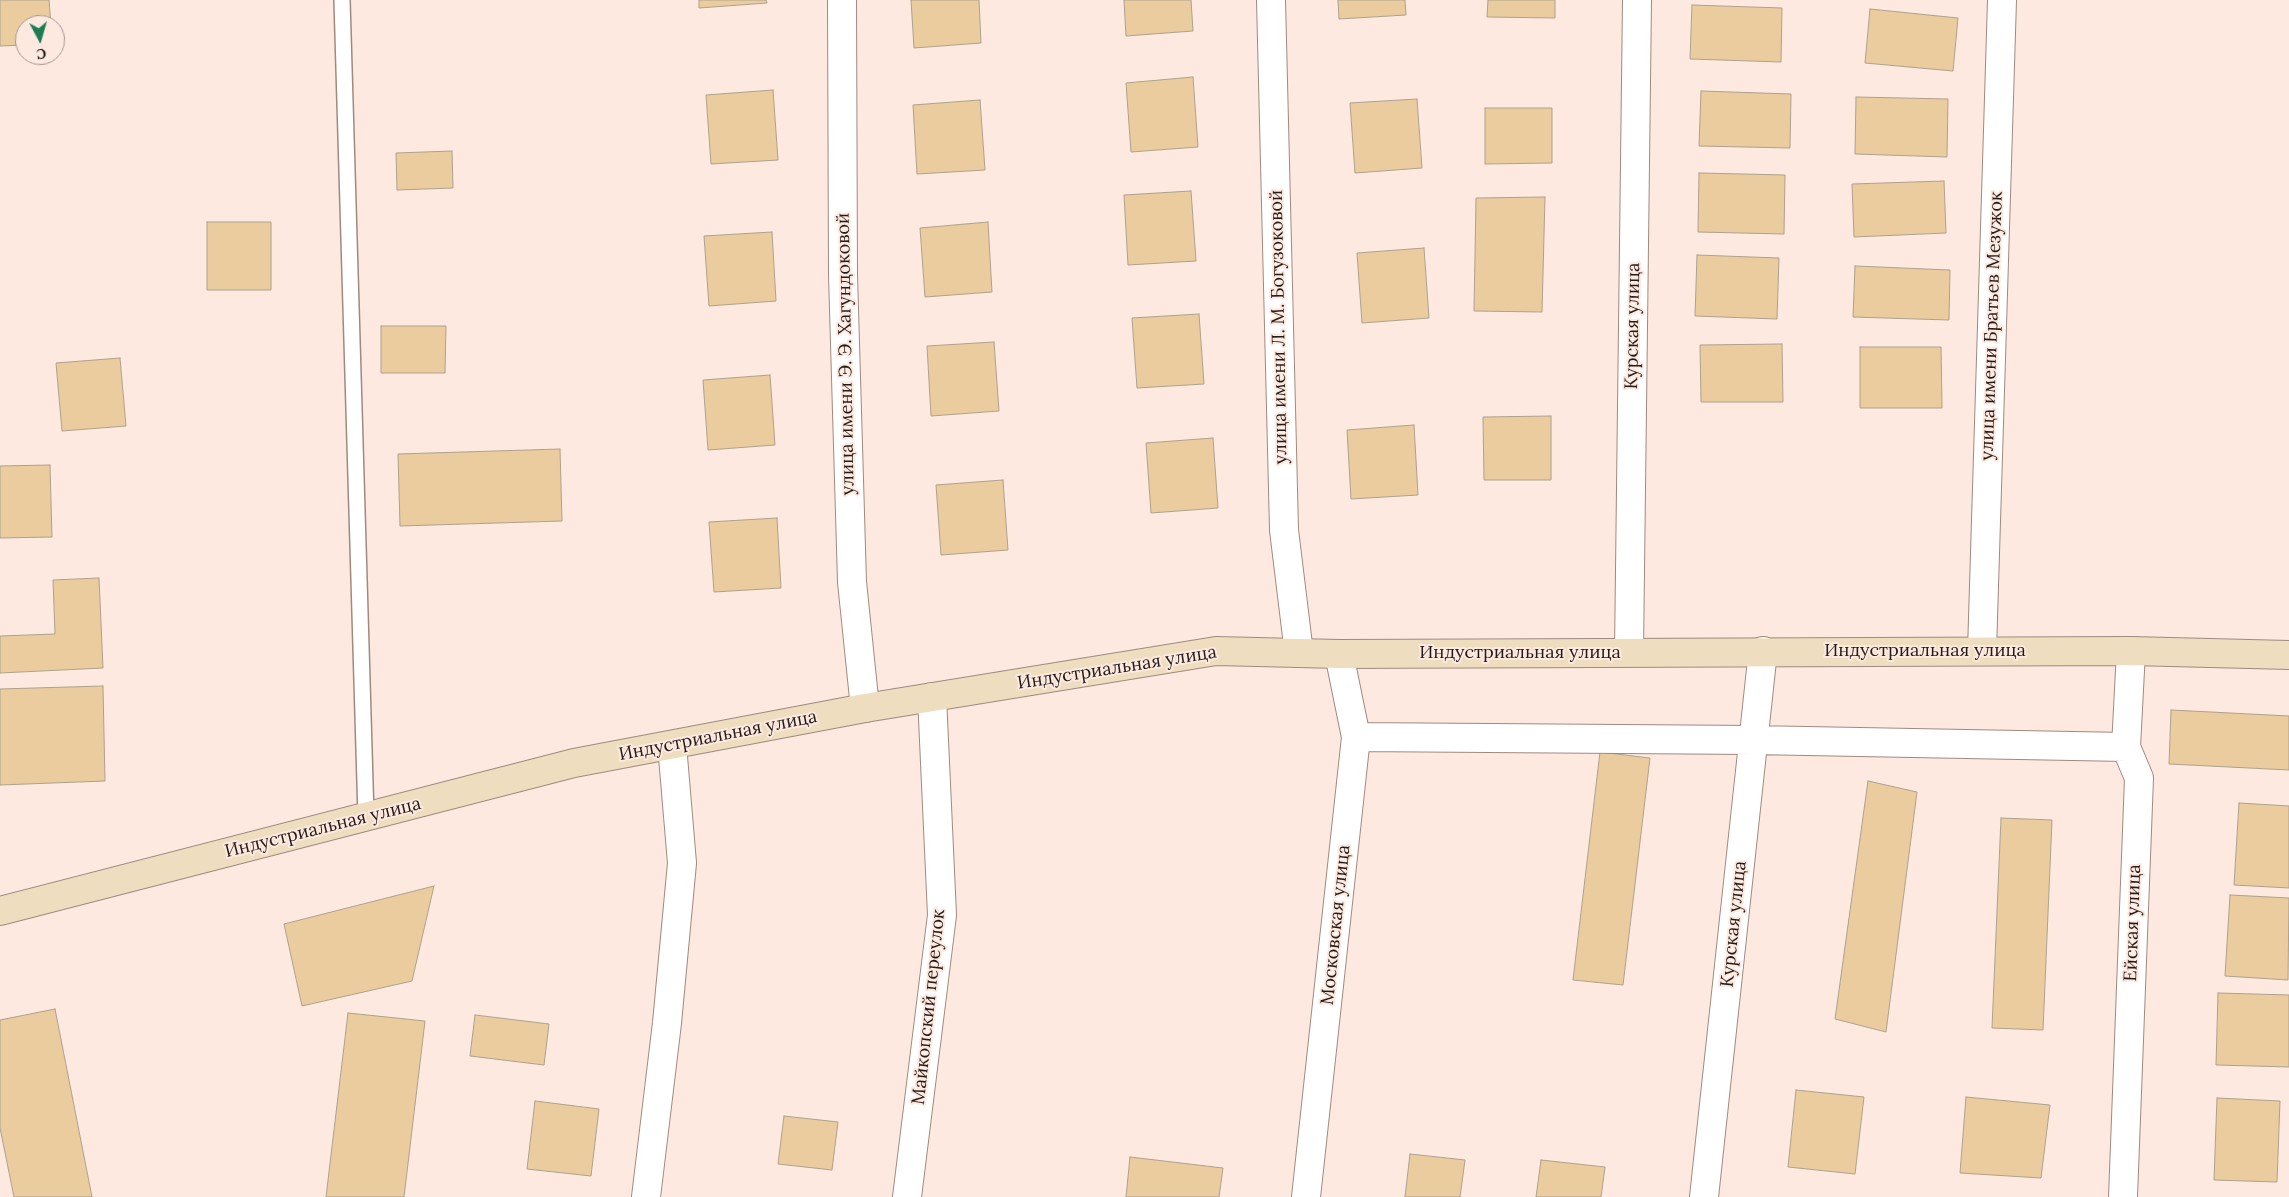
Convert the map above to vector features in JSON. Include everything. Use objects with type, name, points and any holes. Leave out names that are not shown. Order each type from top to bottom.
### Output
[{"type":"street","name":"улица имени Э. Э. Хагундоковой","points":[[842,0],[843,274],[852,572],[865,708]]},
{"type":"street","name":"улица имени Л. М. Богузоковой","points":[[1271,0],[1284,530],[1299,653]]},
{"type":"street","name":"Курская улица","points":[[1629,652],[1637,0]]},
{"type":"street","name":"улица имени Братьев Мезужок","points":[[1982,651],[2002,0]]},
{"type":"street","name":"Индустриальная улица","points":[[0,911],[574,763],[865,708],[1216,651],[1339,654],[2131,651],[2289,655]]},
{"type":"street","name":"Курская улица","points":[[1704,1197],[1763,651]]},
{"type":"street","name":"Ейская улица","points":[[2123,1197],[2138,778],[2126,747],[2131,651]]},
{"type":"street","name":"Московская улица","points":[[1306,1197],[1356,737],[1339,654]]},
{"type":"street","name":"Майкопский переулок","points":[[907,1197],[942,915],[932,697]]},
{"type":"street","points":[[1356,737],[1753,740],[2126,747]]},
{"type":"street","points":[[646,1197],[667,1024],[682,863],[672,745]]},
{"type":"lane","points":[[342,0],[366,817]]},
{"type":"building","points":[[0,0],[49,0],[50,15],[15,15],[15,45],[0,46]]},
{"type":"building","points":[[699,0],[766,0],[767,3],[699,8]]},
{"type":"building","points":[[911,0],[979,0],[981,43],[914,48]]},
{"type":"building","points":[[1124,0],[1191,0],[1193,31],[1126,36]]},
{"type":"building","points":[[1338,0],[1405,0],[1406,15],[1339,19]]},
{"type":"building","points":[[1488,0],[1555,0],[1555,18],[1487,17]]},
{"type":"building","points":[[1692,5],[1782,8],[1781,62],[1690,59]]},
{"type":"building","points":[[1870,9],[1958,18],[1953,71],[1865,63]]},
{"type":"building","points":[[1193,77],[1198,147],[1131,152],[1126,83]]},
{"type":"building","points":[[773,90],[778,160],[711,164],[706,95]]},
{"type":"building","points":[[1701,91],[1791,94],[1790,148],[1699,146]]},
{"type":"building","points":[[1856,97],[1948,99],[1947,157],[1855,154]]},
{"type":"building","points":[[1417,99],[1422,168],[1355,173],[1350,103]]},
{"type":"building","points":[[980,100],[985,170],[917,174],[913,105]]},
{"type":"building","points":[[1485,108],[1552,108],[1552,163],[1485,164]]},
{"type":"building","points":[[452,151],[453,188],[397,190],[396,153]]},
{"type":"building","points":[[1699,173],[1785,175],[1784,234],[1698,232]]},
{"type":"building","points":[[1944,181],[1946,233],[1854,237],[1852,184]]},
{"type":"building","points":[[1191,191],[1196,261],[1128,265],[1124,195]]},
{"type":"building","points":[[1545,197],[1542,312],[1474,311],[1476,198]]},
{"type":"building","points":[[207,222],[271,222],[271,290],[207,290]]},
{"type":"building","points":[[988,222],[992,292],[925,297],[920,228]]},
{"type":"building","points":[[772,232],[776,301],[709,306],[704,236]]},
{"type":"building","points":[[1424,248],[1429,318],[1362,323],[1357,253]]},
{"type":"building","points":[[1697,255],[1779,258],[1777,319],[1695,316]]},
{"type":"building","points":[[1855,266],[1950,270],[1949,320],[1853,317]]},
{"type":"building","points":[[1199,314],[1204,384],[1137,388],[1132,318]]},
{"type":"building","points":[[381,326],[446,326],[445,373],[381,373]]},
{"type":"building","points":[[994,342],[999,411],[931,416],[927,346]]},
{"type":"building","points":[[1782,344],[1783,402],[1701,402],[1700,345]]},
{"type":"building","points":[[1860,347],[1941,347],[1942,408],[1860,408]]},
{"type":"building","points":[[120,358],[126,426],[62,431],[56,363]]},
{"type":"building","points":[[770,375],[775,445],[708,450],[703,380]]},
{"type":"building","points":[[1551,416],[1551,480],[1484,480],[1483,417]]},
{"type":"building","points":[[1414,425],[1418,495],[1351,499],[1347,430]]},
{"type":"building","points":[[1213,438],[1218,508],[1151,513],[1146,443]]},
{"type":"building","points":[[560,449],[562,521],[400,526],[398,454]]},
{"type":"building","points":[[50,465],[52,537],[0,538],[0,466]]},
{"type":"building","points":[[1003,480],[1008,550],[941,555],[936,485]]},
{"type":"building","points":[[777,518],[781,588],[714,592],[709,522]]},
{"type":"building","points":[[99,578],[103,668],[0,673],[0,636],[55,634],[53,580]]},
{"type":"building","points":[[103,686],[105,781],[0,785],[0,689]]},
{"type":"building","points":[[2171,710],[2289,716],[2289,770],[2169,764]]},
{"type":"building","points":[[1600,752],[1650,758],[1623,985],[1573,980]]},
{"type":"building","points":[[1868,781],[1917,792],[1886,1032],[1835,1019]]},
{"type":"building","points":[[2239,803],[2289,806],[2289,888],[2234,885]]},
{"type":"building","points":[[2001,818],[2052,820],[2043,1030],[1992,1028]]},
{"type":"building","points":[[434,886],[412,981],[302,1006],[284,924]]},
{"type":"building","points":[[2230,895],[2289,898],[2288,980],[2225,976]]},
{"type":"building","points":[[2218,993],[2289,995],[2289,1067],[2216,1065]]},
{"type":"building","points":[[55,1009],[92,1197],[14,1197],[0,1128],[0,1020]]},
{"type":"building","points":[[348,1013],[425,1021],[404,1197],[326,1197]]},
{"type":"building","points":[[475,1015],[549,1024],[544,1065],[470,1056]]},
{"type":"building","points":[[1796,1090],[1864,1097],[1855,1174],[1788,1167]]},
{"type":"building","points":[[1966,1097],[2050,1105],[2041,1178],[1960,1173]]},
{"type":"building","points":[[2217,1098],[2280,1101],[2277,1182],[2214,1180]]},
{"type":"building","points":[[535,1101],[599,1109],[591,1176],[527,1169]]},
{"type":"building","points":[[784,1116],[838,1122],[832,1170],[778,1164]]},
{"type":"building","points":[[1410,1154],[1465,1160],[1460,1197],[1405,1197]]},
{"type":"building","points":[[1130,1157],[1223,1168],[1219,1197],[1126,1197]]},
{"type":"building","points":[[1541,1160],[1605,1167],[1601,1197],[1536,1197]]}]
